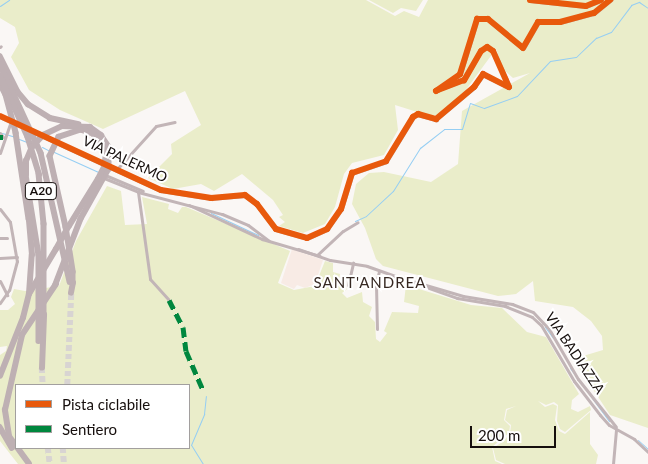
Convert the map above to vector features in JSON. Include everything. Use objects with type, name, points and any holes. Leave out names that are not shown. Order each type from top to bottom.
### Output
[{"type":"highway","points":[[0,56],[18,92],[28,104],[47,116],[78,124],[101,135],[109,147],[111,160],[107,174],[81,219],[56,284],[28,324],[21,338],[11,380],[6,425],[15,445]]},
{"type":"highway","name":"A20","points":[[0,64],[41,153],[72,284],[71,293]]},
{"type":"highway","name":"A20","points":[[0,75],[28,137],[39,174],[44,224],[44,327],[41,339]]},
{"type":"highway","points":[[0,83],[16,132],[29,219],[32,255],[29,294],[24,318],[0,376]]},
{"type":"highway","points":[[42,366],[39,255],[26,161],[32,147],[43,135],[62,126],[78,124]]},
{"type":"highway","points":[[29,294],[65,234],[69,226],[98,179],[104,167],[106,155],[101,143],[93,134],[81,130],[59,137],[50,156],[66,227],[67,233],[68,239],[73,272],[72,284]]},
{"type":"highway","points":[[0,428],[15,449]]},
{"type":"highway","points":[[15,449],[28,464]]},
{"type":"highway","points":[[17,449],[24,464]]},
{"type":"main road","points":[[530,0],[586,6],[601,0]]},
{"type":"main road","name":"VIA PALERMO","points":[[0,116],[119,170],[163,193],[213,198],[245,195],[259,206],[276,229],[302,238],[324,232],[342,206],[352,173],[386,161],[412,117],[418,114],[429,119],[438,118],[474,87],[483,74],[509,87],[493,51],[487,47],[482,50],[464,80],[436,91],[460,74],[477,19],[488,19],[523,48],[538,22],[560,22],[594,13],[610,0]]},
{"type":"street","points":[[0,154],[3,136],[7,132],[12,120]]},
{"type":"street","points":[[119,170],[156,126],[175,122]]},
{"type":"street","points":[[103,176],[108,165]]},
{"type":"street","points":[[103,176],[138,192],[148,193]]},
{"type":"street","points":[[103,176],[148,193],[159,196],[163,193]]},
{"type":"street","points":[[138,192],[150,279],[169,300]]},
{"type":"street","name":"VIA BADIAZZA","points":[[163,193],[269,241],[298,248],[324,258],[353,263],[463,296],[511,306],[541,320],[578,379],[616,428],[648,452]]},
{"type":"street","points":[[0,209],[9,221],[17,257],[7,296],[0,303]]},
{"type":"street","points":[[317,255],[342,231],[358,222]]},
{"type":"street","points":[[0,238],[7,238]]},
{"type":"street","points":[[0,258],[17,257]]},
{"type":"street","points":[[348,285],[353,263]]},
{"type":"street","points":[[378,330],[376,284],[379,271]]},
{"type":"street","points":[[0,281],[7,296]]},
{"type":"street","points":[[613,464],[616,428]]},
{"type":"shaded area","points":[[292,249],[323,260],[315,284],[305,288],[297,285],[294,289],[281,283]]},
{"type":"green space","points":[[0,0],[366,0],[395,16],[404,11],[419,17],[428,0],[648,0],[648,428],[610,415],[573,359],[603,350],[602,336],[591,321],[573,307],[535,301],[533,281],[516,294],[498,296],[383,266],[376,259],[365,228],[352,204],[356,184],[369,173],[384,172],[431,182],[458,164],[462,111],[530,73],[513,78],[503,69],[496,49],[465,91],[437,115],[430,116],[395,105],[398,130],[384,155],[352,163],[344,174],[335,207],[325,224],[303,233],[279,226],[285,222],[279,217],[283,215],[273,200],[242,174],[214,191],[201,184],[173,189],[148,178],[172,154],[171,144],[201,125],[185,91],[103,129],[60,110],[29,90],[11,57],[19,43],[15,27],[0,18]]},
{"type":"green space","points":[[369,0],[423,0],[416,11],[401,8],[393,13]]},
{"type":"green space","points":[[107,186],[121,191],[125,225],[147,224],[142,197],[169,204],[168,209],[178,213],[182,207],[186,207],[290,251],[278,283],[294,290],[315,286],[325,261],[333,263],[333,272],[340,274],[338,285],[347,289],[342,293],[347,298],[362,292],[363,302],[372,307],[369,316],[375,322],[376,339],[380,342],[387,333],[384,331],[392,312],[418,313],[419,306],[404,302],[406,285],[471,305],[502,308],[527,332],[546,337],[579,394],[572,400],[571,409],[578,412],[590,406],[591,410],[565,432],[560,429],[557,421],[558,405],[554,402],[546,405],[538,401],[545,407],[553,404],[557,406],[555,420],[559,431],[565,434],[590,412],[590,444],[598,455],[596,464],[505,464],[496,460],[493,448],[504,441],[510,433],[511,425],[505,420],[507,410],[516,406],[506,409],[504,420],[510,426],[509,433],[492,447],[495,461],[502,464],[18,464],[0,441],[0,355],[6,351],[7,346],[0,347],[0,310],[8,310],[15,304],[11,297],[14,289],[25,291],[59,286],[76,241]]},
{"type":"waterway","points":[[0,6],[9,0]]},
{"type":"waterway","points":[[355,221],[366,216],[393,191],[420,148],[444,129],[462,129],[470,103],[484,108],[517,96],[550,61],[576,57],[596,38],[611,32],[631,5],[639,2],[648,8]]},
{"type":"waterway","points":[[2,133],[15,137]]},
{"type":"waterway","points":[[19,139],[27,142]]},
{"type":"waterway","points":[[42,147],[50,151]]},
{"type":"waterway","points":[[54,152],[98,172]]},
{"type":"waterway","points":[[211,213],[258,235]]},
{"type":"waterway","points":[[545,327],[553,338]]},
{"type":"waterway","points":[[570,368],[609,421]]},
{"type":"waterway","points":[[203,464],[191,445],[204,414],[206,396]]},
{"type":"waterway","points":[[638,440],[648,449]]},
{"type":"tunnel","points":[[67,384],[71,293]]},
{"type":"tunnel","points":[[42,368],[43,384]]},
{"type":"tunnel","points":[[48,449],[50,464]]},
{"type":"tunnel","points":[[63,449],[64,464]]},
{"type":"marked path","points":[[169,300],[183,327],[186,351],[203,390]]},
{"type":"cycle path","points":[[530,0],[586,6],[601,0]]},
{"type":"cycle path","points":[[0,116],[161,190],[211,198],[245,195],[257,204],[276,229],[307,238],[327,229],[341,209],[352,173],[386,161],[413,117],[418,114],[436,119],[474,87],[483,74],[509,87],[493,51],[487,47],[481,51],[464,80],[436,91],[460,74],[477,19],[488,19],[523,48],[538,22],[560,22],[594,13],[610,0]]},
{"type":"district","name":"SANT'ANDREA","points":[[370,283]]}]
